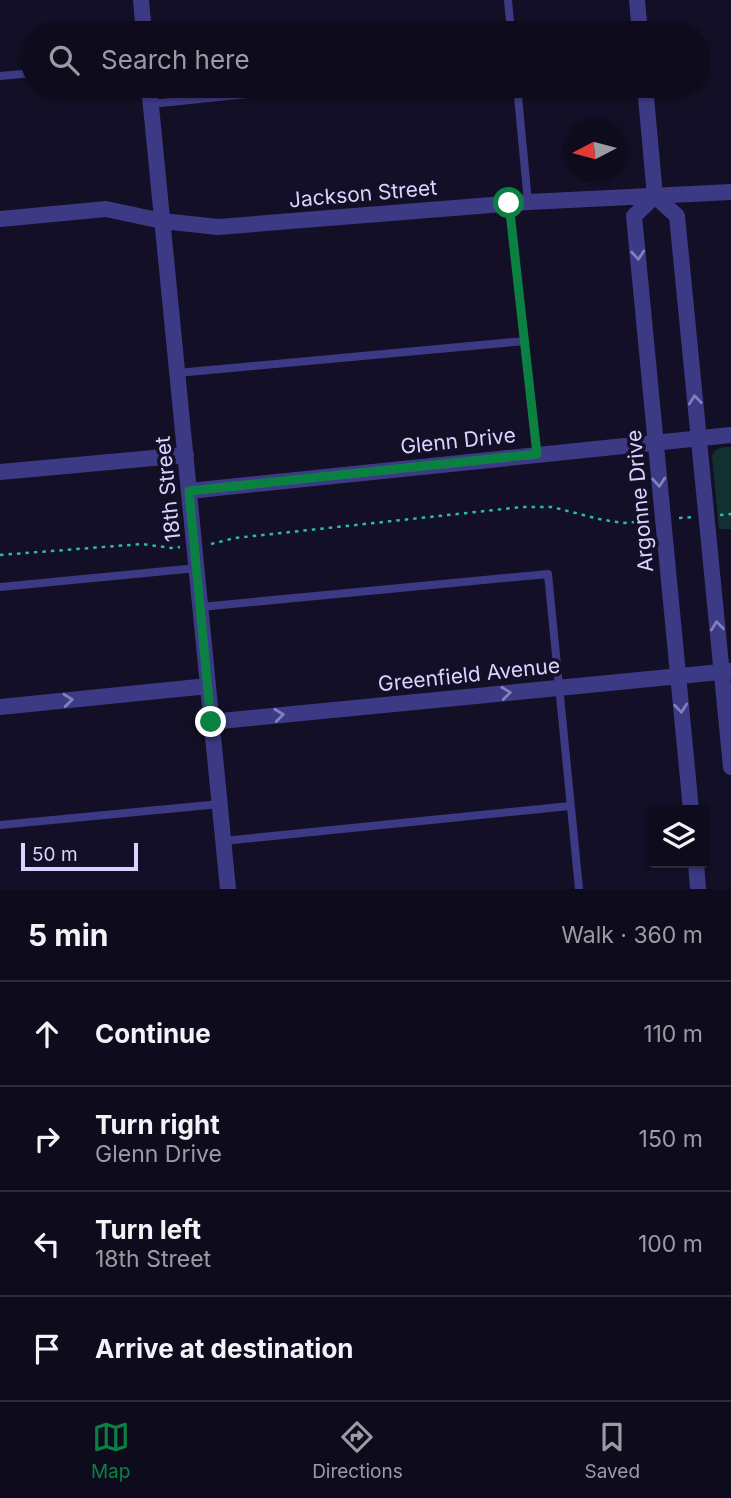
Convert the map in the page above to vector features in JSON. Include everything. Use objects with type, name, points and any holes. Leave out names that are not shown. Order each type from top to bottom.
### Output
[{"type":"street","points":[[141,0],[143,21]]},
{"type":"street","points":[[637,0],[639,21]]},
{"type":"street","name":"18th Street","points":[[150,98],[228,889]]},
{"type":"street","points":[[646,98],[655,196],[677,216],[726,671],[731,767]]},
{"type":"street","name":"Jackson Street","points":[[0,219],[106,209],[163,221],[218,227],[509,203],[731,192]]},
{"type":"street","name":"Argonne Drive","points":[[655,196],[634,216],[691,805]]},
{"type":"street","name":"Glenn Drive","points":[[189,491],[731,435]]},
{"type":"street","points":[[0,472],[186,455]]},
{"type":"street","name":"Greenfield Avenue","points":[[211,722],[726,671]]},
{"type":"street","points":[[0,707],[208,686]]},
{"type":"street","points":[[696,868],[698,889]]},
{"type":"lane","points":[[508,0],[510,21]]},
{"type":"lane","points":[[0,76],[21,74]]},
{"type":"lane","points":[[151,104],[210,98]]},
{"type":"lane","points":[[518,98],[528,202]]},
{"type":"lane","points":[[509,203],[537,454]]},
{"type":"lane","points":[[177,373],[524,341]]},
{"type":"lane","points":[[0,587],[197,568]]},
{"type":"lane","points":[[201,607],[548,575],[579,889]]},
{"type":"lane","points":[[0,825],[220,804]]},
{"type":"lane","points":[[223,841],[570,806]]},
{"type":"path","points":[[211,544],[235,538],[522,508],[552,507],[622,523],[649,521]]},
{"type":"path","points":[[719,515],[731,514]]},
{"type":"path","points":[[674,519],[699,517]]},
{"type":"path","points":[[0,555],[142,544],[171,548]]},
{"type":"green space","points":[[731,447],[731,529],[719,529],[712,456],[720,448]]},
{"type":"route","points":[[211,722],[189,491],[537,454],[509,203]]}]
